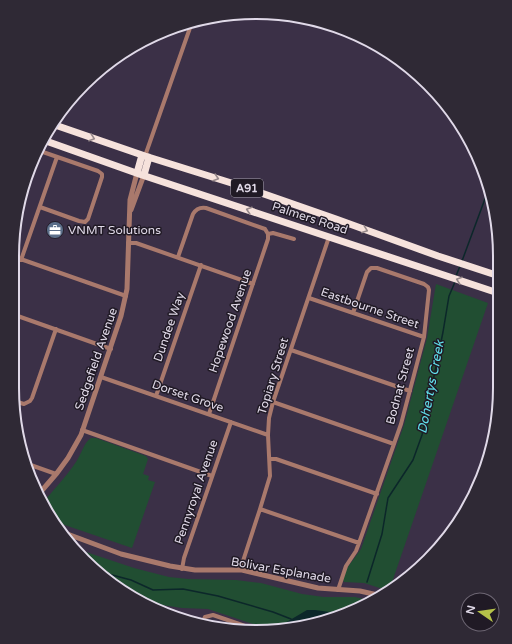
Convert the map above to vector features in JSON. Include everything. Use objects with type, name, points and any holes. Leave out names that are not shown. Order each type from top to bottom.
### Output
[{"type":"highway","name":"Palmers Road","points":[[58,126],[256,191],[493,275]]},
{"type":"highway","name":"Palmers Road","points":[[48,142],[140,174],[493,291]]},
{"type":"highway","points":[[140,174],[146,156]]},
{"type":"street","points":[[146,156],[190,29]]},
{"type":"street","points":[[40,208],[85,222],[88,219],[102,174],[98,171],[43,152]]},
{"type":"street","points":[[22,260],[57,157]]},
{"type":"street","name":"Sedgefield Avenue","points":[[42,490],[56,474],[72,451],[82,430],[121,316],[126,296],[131,195],[140,174]]},
{"type":"street","points":[[178,257],[193,214],[195,211],[202,208],[206,208],[265,229],[268,234],[273,232],[294,239]]},
{"type":"street","name":"Hopewood Avenue","points":[[209,414],[268,239],[268,234]]},
{"type":"street","name":"Topiary Street","points":[[242,570],[243,561],[270,476],[268,435],[269,418],[273,402],[329,236]]},
{"type":"street","points":[[128,242],[136,243],[178,257],[253,284]]},
{"type":"street","points":[[19,259],[126,296]]},
{"type":"street","name":"Dundee Way","points":[[156,396],[201,265]]},
{"type":"street","name":"Bodnat Street","points":[[338,590],[346,566],[356,551],[377,494],[410,391],[424,337],[429,293],[428,287],[424,284],[377,268],[372,268],[367,272],[353,313]]},
{"type":"street","name":"Eastbourne Street","points":[[309,298],[424,337]]},
{"type":"street","points":[[19,316],[111,348]]},
{"type":"street","points":[[20,403],[24,404],[32,398],[56,329]]},
{"type":"street","points":[[291,350],[410,391]]},
{"type":"street","name":"Dorset Grove","points":[[101,377],[268,435]]},
{"type":"street","points":[[273,402],[394,444]]},
{"type":"street","name":"Pennyroyal Avenue","points":[[182,569],[184,558],[231,422]]},
{"type":"street","points":[[82,430],[212,476]]},
{"type":"street","points":[[270,459],[276,459],[377,494]]},
{"type":"street","points":[[33,466],[56,474]]},
{"type":"street","points":[[260,509],[359,543]]},
{"type":"street","name":"Bolivar Esplanade","points":[[71,535],[121,554],[152,563],[182,569],[242,570],[318,588],[360,591],[373,594]]},
{"type":"street","points":[[203,619],[207,616],[213,615],[239,624]]},
{"type":"green space","points":[[436,284],[488,303],[392,582],[382,589],[364,583],[344,582],[343,580],[347,568],[361,549],[404,425],[427,338]]},
{"type":"green space","points":[[91,438],[96,438],[146,456],[148,459],[143,474],[149,476],[148,480],[155,482],[132,548],[62,524],[46,499],[72,468],[86,442]]},
{"type":"green space","points":[[84,551],[134,568],[169,577],[236,580],[261,583],[302,594],[324,597],[355,597],[364,599],[347,607],[317,617],[287,623],[256,625],[208,609],[182,608],[160,605],[137,593],[112,576]]},
{"type":"shaded area","points":[[307,610],[332,612],[317,617],[285,623]]},
{"type":"waterway","name":"Dohertys Creek","points":[[462,261],[485,197]]},
{"type":"waterway","name":"Dohertys Creek","points":[[456,276],[460,266]]},
{"type":"waterway","name":"Dohertys Creek","points":[[367,582],[382,534],[388,498],[413,460],[422,435],[449,296],[455,282]]},
{"type":"waterway","points":[[110,574],[131,580],[153,590],[183,589],[218,596],[273,612],[291,619]]},
{"type":"place","name":"VNMT Solutions","points":[[55,230]]}]
